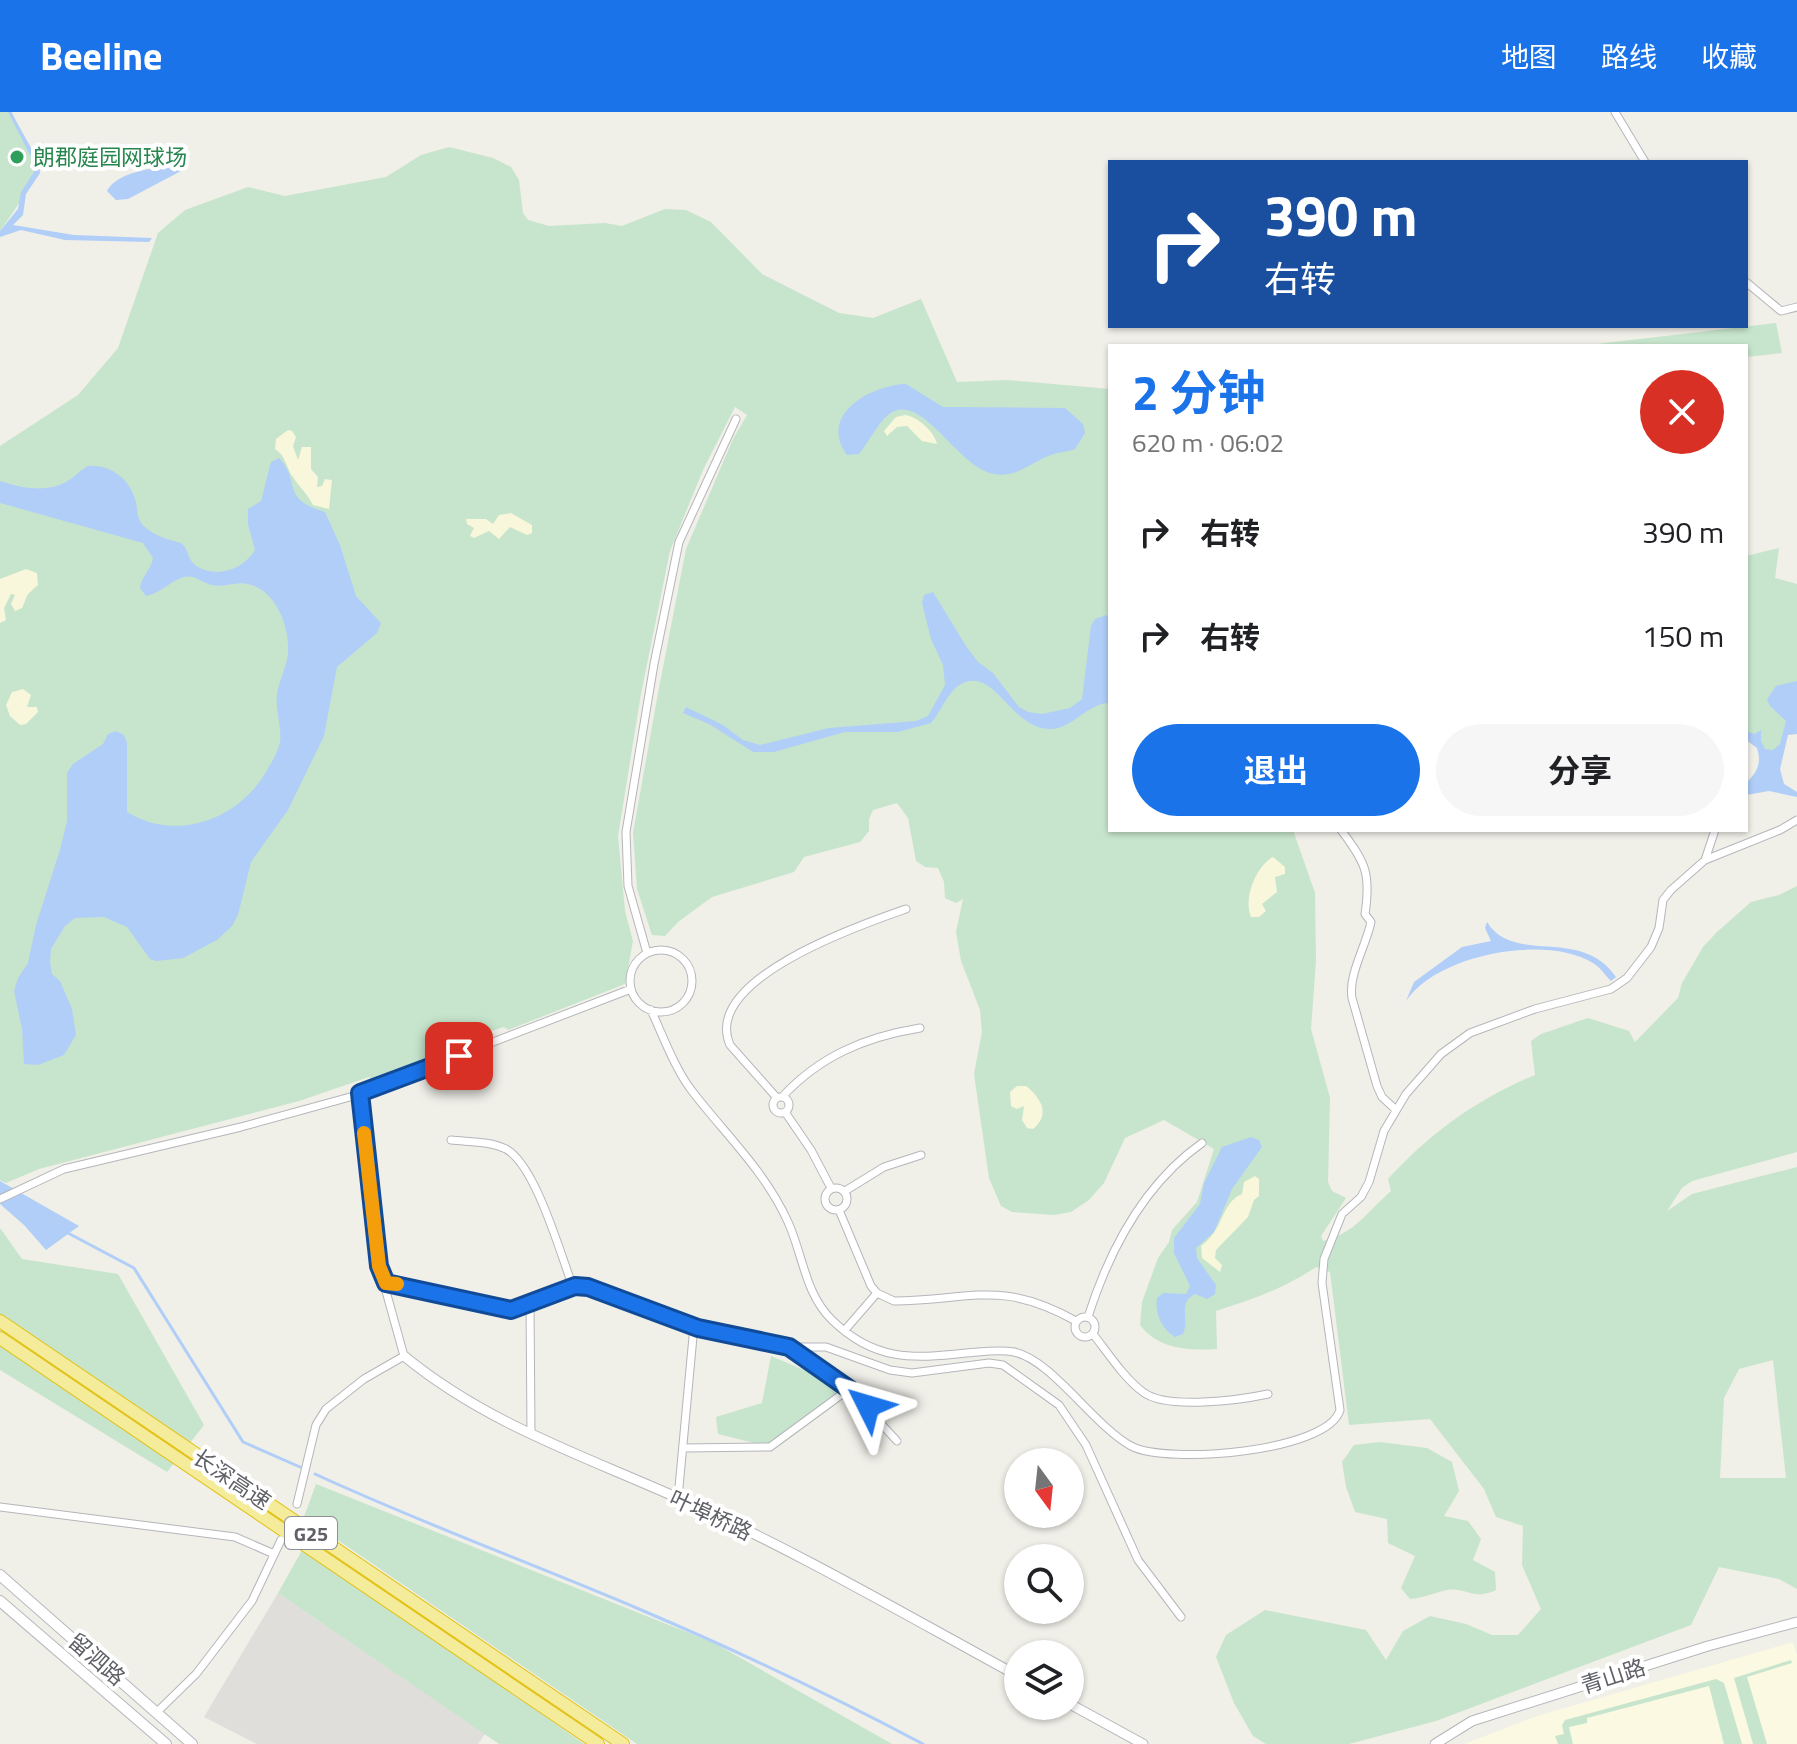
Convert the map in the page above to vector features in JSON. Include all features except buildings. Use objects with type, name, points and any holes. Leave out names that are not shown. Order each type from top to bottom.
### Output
[{"type":"highway","name":"长深高速","points":[[0,1321],[623,1744]]},
{"type":"highway","name":"长深高速","points":[[0,1338],[598,1744]]},
{"type":"main road","name":"留泗路","points":[[0,1575],[192,1744]]},
{"type":"main road","name":"留泗路","points":[[0,1601],[166,1744]]},
{"type":"street","points":[[1615,112],[1644,160]]},
{"type":"street","points":[[1748,284],[1781,311],[1797,307]]},
{"type":"street","points":[[647,953],[628,886],[626,832],[654,664],[679,542],[736,419]]},
{"type":"street","points":[[651,1010],[671,1010],[687,998],[693,979],[690,969],[677,954],[657,950],[647,953],[632,968],[631,989],[635,998],[651,1010],[690,1089],[770,1188],[789,1223],[820,1307],[845,1330],[867,1346],[893,1356],[916,1359],[991,1351],[1016,1353],[1036,1362],[1104,1428],[1133,1447],[1152,1453],[1229,1455],[1280,1444],[1324,1428],[1338,1417],[1340,1410],[1322,1283],[1324,1259],[1342,1214],[1361,1197],[1369,1182],[1384,1131],[1395,1109],[1441,1054],[1470,1033],[1535,1009],[1598,995],[1627,978],[1651,947],[1659,928],[1663,900],[1705,860],[1797,820]]},
{"type":"street","points":[[1342,832],[1367,874],[1369,902],[1365,914],[1371,922],[1362,955],[1349,984],[1377,1086],[1382,1097],[1395,1109]]},
{"type":"street","points":[[1705,860],[1714,832]]},
{"type":"street","points":[[780,1098],[730,1045],[726,1036],[732,1010],[743,995],[780,964],[858,926],[906,909]]},
{"type":"street","points":[[0,1199],[28,1183],[64,1169],[241,1127],[360,1093],[631,989]]},
{"type":"street","points":[[831,1188],[811,1150],[785,1112],[775,1110],[774,1102],[827,1059],[852,1045],[879,1035],[920,1028]]},
{"type":"street","points":[[297,1504],[316,1425],[326,1409],[364,1379],[404,1356],[379,1266],[360,1093]]},
{"type":"street","points":[[451,1140],[492,1144],[505,1149],[526,1169],[573,1287]]},
{"type":"street","points":[[839,1210],[865,1275],[877,1293],[894,1301],[1005,1294],[1037,1302],[1076,1321],[1088,1317],[1115,1249],[1138,1211],[1179,1159],[1202,1143]]},
{"type":"street","points":[[845,1191],[884,1167],[921,1155]]},
{"type":"street","points":[[831,1188],[838,1187],[845,1191],[847,1202],[839,1210]]},
{"type":"street","points":[[831,1188],[825,1201],[829,1207],[839,1210]]},
{"type":"street","points":[[386,1283],[511,1310],[573,1287],[588,1287],[694,1326],[789,1347],[826,1347],[901,1372],[989,1363],[1003,1365],[1059,1405],[1086,1445],[1138,1560],[1181,1617]]},
{"type":"street","points":[[845,1330],[877,1293]]},
{"type":"street","points":[[530,1303],[531,1434]]},
{"type":"street","points":[[1088,1317],[1095,1325],[1093,1334]]},
{"type":"street","points":[[1076,1321],[1074,1328],[1080,1337],[1093,1334]]},
{"type":"street","points":[[678,1498],[694,1326]]},
{"type":"street","points":[[1093,1334],[1140,1391],[1151,1397],[1220,1400],[1268,1394]]},
{"type":"street","points":[[789,1347],[849,1389],[897,1441]]},
{"type":"street","name":"叶埠桥路","points":[[404,1356],[441,1386],[531,1434],[678,1498],[806,1561],[1004,1668]]},
{"type":"street","points":[[683,1448],[770,1447],[849,1389]]},
{"type":"street","points":[[0,1507],[235,1537],[274,1554]]},
{"type":"street","points":[[157,1712],[196,1674],[252,1601],[281,1540]]},
{"type":"street","name":"青山路","points":[[1435,1744],[1472,1721],[1708,1646],[1797,1622]]},
{"type":"street","points":[[1084,1712],[1143,1744]]},
{"type":"shaded area","points":[[278,1593],[485,1734],[478,1744],[257,1744],[204,1717]]},
{"type":"shaded area","points":[[1793,1642],[1797,1655],[1797,1744],[1464,1744],[1537,1716]]},
{"type":"green space","name":"朗郡庭园网球场","points":[[0,112],[12,112],[40,173],[0,231]]},
{"type":"green space","points":[[449,147],[493,158],[511,167],[519,180],[523,213],[528,220],[549,226],[605,223],[622,226],[665,209],[686,210],[711,222],[762,274],[839,313],[873,318],[921,299],[957,382],[1006,380],[1108,389],[1108,832],[1294,832],[1315,893],[1316,961],[1311,1029],[1330,1098],[1328,1182],[1332,1191],[1346,1198],[1321,1236],[1323,1241],[1352,1228],[1367,1214],[1391,1191],[1388,1179],[1438,1132],[1474,1106],[1535,1075],[1531,1041],[1541,1034],[1588,1018],[1629,1031],[1635,1042],[1678,998],[1682,983],[1703,947],[1717,932],[1751,902],[1779,895],[1797,886],[1797,1152],[1692,1181],[1682,1188],[1667,1211],[1692,1194],[1797,1167],[1797,1589],[1779,1579],[1719,1567],[1691,1625],[1436,1721],[1349,1744],[1266,1744],[1253,1736],[1234,1703],[1216,1657],[1226,1635],[1265,1610],[1366,1630],[1386,1660],[1403,1631],[1430,1616],[1466,1624],[1492,1635],[1518,1635],[1541,1609],[1522,1565],[1523,1526],[1496,1517],[1484,1489],[1430,1419],[1349,1425],[1330,1272],[1316,1267],[1268,1293],[1216,1311],[1217,1349],[1165,1344],[1140,1325],[1142,1302],[1158,1258],[1169,1242],[1172,1230],[1197,1202],[1214,1149],[1164,1120],[1125,1138],[1104,1183],[1089,1200],[1071,1212],[1054,1215],[1012,1212],[1001,1206],[989,1178],[974,1074],[982,1032],[980,1010],[961,961],[956,932],[963,899],[956,903],[945,898],[944,882],[938,868],[925,867],[916,861],[908,818],[897,803],[873,810],[869,831],[860,842],[804,857],[794,872],[712,897],[678,922],[665,936],[652,935],[637,889],[633,833],[686,549],[733,439],[747,415],[735,407],[703,470],[670,551],[641,694],[618,836],[625,911],[633,941],[625,984],[508,1030],[504,1027],[491,1031],[494,1035],[372,1080],[369,1077],[299,1101],[39,1169],[6,1183],[0,1180],[0,446],[78,395],[118,348],[158,233],[185,210],[248,187],[285,196],[386,177],[421,155]],"holes":[[[1773,1360],[1786,1478],[1720,1478],[1724,1398],[1739,1369]]]},
{"type":"green space","points":[[1776,323],[1782,353],[1748,357],[1748,344],[1597,344],[1748,328]]},
{"type":"green space","points":[[1779,548],[1775,578],[1797,584],[1797,724],[1791,724],[1783,746],[1765,755],[1748,738],[1748,556]]},
{"type":"green space","points":[[0,1228],[22,1259],[118,1274],[204,1425],[167,1472],[0,1370]]},
{"type":"green space","points":[[771,1356],[849,1389],[770,1447],[718,1434],[716,1417],[762,1403]]},
{"type":"green space","points":[[1380,1442],[1427,1448],[1452,1462],[1459,1491],[1444,1516],[1468,1521],[1481,1539],[1473,1560],[1495,1572],[1496,1590],[1476,1594],[1447,1590],[1410,1599],[1401,1588],[1415,1556],[1388,1543],[1387,1519],[1355,1512],[1346,1487],[1342,1462],[1354,1445]]},
{"type":"green space","points":[[316,1484],[714,1643],[892,1744],[637,1744],[304,1517]]},
{"type":"green space","points":[[305,1545],[584,1744],[499,1744],[278,1593]]},
{"type":"green space","points":[[1791,1660],[1792,1663],[1747,1677],[1767,1744],[1753,1744],[1734,1678]]},
{"type":"green space","points":[[1716,1679],[1724,1683],[1742,1744],[1724,1744],[1709,1686],[1587,1718],[1587,1723],[1569,1727],[1573,1744],[1558,1744],[1555,1736],[1564,1734],[1562,1725],[1565,1720]]},
{"type":"sand","points":[[905,415],[925,425],[937,444],[922,441],[907,426],[897,427],[887,436],[884,431],[896,417]]},
{"type":"sand","points":[[288,430],[296,437],[293,446],[298,460],[302,447],[311,447],[311,469],[318,477],[317,487],[322,486],[325,479],[332,480],[329,509],[313,505],[290,473],[282,455],[275,449],[276,439]]},
{"type":"sand","points":[[511,513],[532,525],[532,533],[527,535],[510,527],[499,539],[489,531],[474,538],[470,536],[474,528],[467,524],[466,519],[486,519],[493,524],[499,515]]},
{"type":"sand","points":[[26,569],[37,573],[38,585],[28,594],[22,608],[15,611],[11,604],[15,595],[11,594],[4,608],[6,620],[0,623],[0,579]]},
{"type":"sand","points":[[23,689],[31,695],[27,707],[37,707],[38,712],[26,724],[20,725],[10,716],[6,705],[12,692]]},
{"type":"sand","points":[[1273,857],[1285,867],[1285,874],[1275,877],[1277,892],[1262,904],[1266,911],[1259,917],[1251,917],[1250,892],[1256,875]]},
{"type":"sand","points":[[1017,1086],[1026,1086],[1042,1106],[1042,1118],[1033,1129],[1027,1128],[1022,1120],[1024,1106],[1017,1109],[1011,1106],[1010,1092]]},
{"type":"sand","points":[[1255,1176],[1259,1179],[1259,1196],[1254,1200],[1248,1217],[1216,1250],[1215,1258],[1222,1265],[1220,1272],[1202,1258],[1201,1246],[1209,1240],[1230,1203],[1242,1194],[1244,1182]]},
{"type":"water","points":[[8,112],[11,112],[39,162],[40,173],[26,194],[23,215],[13,225],[74,235],[152,238],[149,242],[65,240],[21,230],[0,237],[0,231],[18,209],[21,192],[34,172],[34,163]]},
{"type":"water","points":[[176,165],[183,170],[128,199],[116,200],[107,191],[112,184],[128,175]]},
{"type":"water","points":[[906,384],[943,407],[1065,408],[1083,424],[1085,433],[1075,449],[1051,455],[1017,472],[994,474],[980,469],[967,459],[927,421],[914,412],[901,409],[885,418],[859,454],[847,455],[840,440],[839,427],[852,404],[878,390]]},
{"type":"water","points":[[279,458],[286,467],[296,495],[311,507],[325,512],[340,545],[356,596],[381,623],[377,633],[337,667],[324,736],[288,810],[251,862],[238,915],[232,926],[217,940],[183,958],[156,961],[150,959],[127,927],[104,917],[75,918],[65,926],[51,949],[50,962],[52,974],[60,981],[72,1009],[76,1035],[64,1055],[38,1065],[24,1064],[22,1029],[14,991],[28,963],[36,925],[60,850],[67,821],[67,773],[73,764],[103,744],[108,734],[116,731],[124,735],[127,743],[127,812],[146,821],[166,825],[206,821],[224,813],[241,802],[255,787],[278,749],[277,694],[288,643],[279,611],[258,588],[243,583],[216,586],[188,576],[146,596],[140,588],[153,558],[143,543],[0,503],[0,481],[42,488],[66,482],[88,466],[111,470],[132,491],[139,518],[146,528],[181,543],[192,562],[202,569],[219,572],[243,563],[255,550],[248,524],[248,509],[261,501],[271,462]]},
{"type":"water","points":[[933,592],[966,646],[978,662],[993,673],[1019,707],[1042,714],[1070,708],[1082,699],[1091,626],[1095,619],[1106,615],[1108,703],[1094,707],[1065,725],[1049,729],[1023,719],[993,690],[973,681],[956,687],[931,723],[898,732],[845,732],[774,752],[753,752],[709,724],[683,713],[686,707],[723,725],[743,740],[760,745],[829,728],[916,721],[928,716],[945,685],[943,665],[931,639],[922,603],[924,595]]},
{"type":"water","points":[[1797,681],[1797,734],[1788,735],[1780,769],[1784,784],[1797,792],[1797,797],[1769,791],[1748,795],[1748,781],[1756,771],[1759,758],[1757,748],[1748,741],[1748,732],[1755,734],[1761,730],[1765,749],[1773,750],[1780,744],[1786,721],[1767,699],[1776,686]]},
{"type":"water","points":[[1487,922],[1499,935],[1514,942],[1585,953],[1602,962],[1616,977],[1611,981],[1596,965],[1573,954],[1521,950],[1466,961],[1442,971],[1421,985],[1406,1001],[1414,982],[1462,947],[1491,941],[1485,928]]},
{"type":"water","points":[[1251,1137],[1259,1140],[1262,1147],[1232,1189],[1214,1232],[1196,1248],[1197,1258],[1216,1285],[1215,1294],[1207,1299],[1195,1294],[1190,1298],[1185,1306],[1183,1334],[1175,1337],[1163,1325],[1157,1304],[1157,1298],[1163,1293],[1186,1294],[1190,1286],[1174,1253],[1174,1238],[1200,1204],[1204,1183],[1222,1147]]},
{"type":"water","points":[[0,1181],[79,1226],[46,1250],[0,1204]]},
{"type":"waterway","points":[[66,1232],[134,1268],[243,1442],[300,1467]]},
{"type":"waterway","points":[[315,1474],[711,1640],[923,1744]]},
{"type":"slow traffic","points":[[364,1133],[379,1266],[386,1283],[397,1284]]},
{"type":"place","name":"朗郡庭园网球场","points":[[17,157]]},
{"type":"route","points":[[459,1056],[360,1093],[379,1266],[386,1283],[511,1310],[575,1286],[588,1287],[698,1328],[789,1347],[868,1406]]}]
